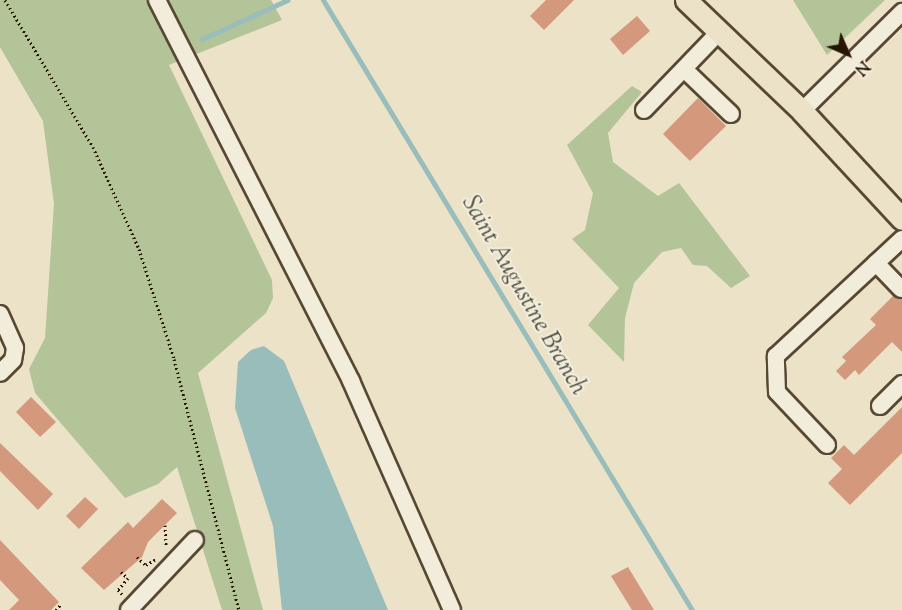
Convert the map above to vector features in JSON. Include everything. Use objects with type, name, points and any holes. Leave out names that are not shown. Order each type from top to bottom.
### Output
[{"type":"main road","points":[[694,3],[719,32],[802,111],[902,219]]},
{"type":"street","points":[[157,0],[351,381],[452,610]]},
{"type":"street","points":[[802,111],[902,12]]},
{"type":"street","points":[[644,110],[719,32]]},
{"type":"street","points":[[684,69],[731,114]]},
{"type":"street","points":[[827,445],[777,392],[776,356],[902,239]]},
{"type":"street","points":[[876,262],[901,289]]},
{"type":"street","points":[[0,314],[14,341],[13,360],[0,373]]},
{"type":"street","points":[[880,406],[902,384]]},
{"type":"street","points":[[129,610],[195,540]]},
{"type":"path","points":[[5,0],[93,147],[139,249],[174,359],[239,610]]},
{"type":"path","points":[[165,525],[166,549]]},
{"type":"path","points":[[56,610],[61,604]]},
{"type":"green space","points":[[0,0],[271,0],[282,20],[169,65],[272,280],[273,298],[266,313],[198,373],[263,610],[222,610],[177,467],[158,484],[125,498],[35,393],[29,369],[45,338],[54,204],[43,121],[0,47]]},
{"type":"green space","points":[[793,0],[885,0],[827,55]]},
{"type":"green space","points":[[632,86],[642,92],[608,133],[613,162],[658,196],[679,183],[750,276],[731,288],[707,266],[693,265],[681,248],[662,252],[634,283],[625,318],[624,362],[588,325],[619,288],[572,239],[585,230],[593,193],[567,145]]},
{"type":"water","points":[[264,346],[284,361],[388,610],[282,610],[273,526],[235,408],[238,362],[251,350]]},
{"type":"building","points":[[546,0],[574,0],[544,30],[530,16]]},
{"type":"building","points":[[637,16],[650,31],[623,55],[610,39]]},
{"type":"building","points":[[698,98],[726,126],[690,161],[663,134]]},
{"type":"building","points":[[893,296],[902,299],[902,352],[892,342],[859,375],[855,370],[845,380],[836,371],[846,361],[842,357],[876,325],[870,319]]},
{"type":"building","points":[[31,397],[56,422],[40,437],[16,412]]},
{"type":"building","points":[[902,407],[902,453],[850,505],[828,483],[842,469],[831,458],[844,445],[854,455]]},
{"type":"building","points":[[0,443],[53,494],[38,510],[0,471]]},
{"type":"building","points":[[85,497],[98,509],[79,529],[66,516]]},
{"type":"building","points":[[162,499],[177,513],[148,542],[142,557],[104,590],[81,568],[128,522],[133,528]]},
{"type":"building","points":[[0,540],[59,602],[51,610],[9,610],[19,600],[0,580]]},
{"type":"building","points":[[628,567],[654,610],[632,610],[611,576]]},
{"type":"waterway","points":[[202,39],[287,0]]},
{"type":"waterway","name":"Saint Augustine Branch","points":[[323,0],[692,610]]}]
